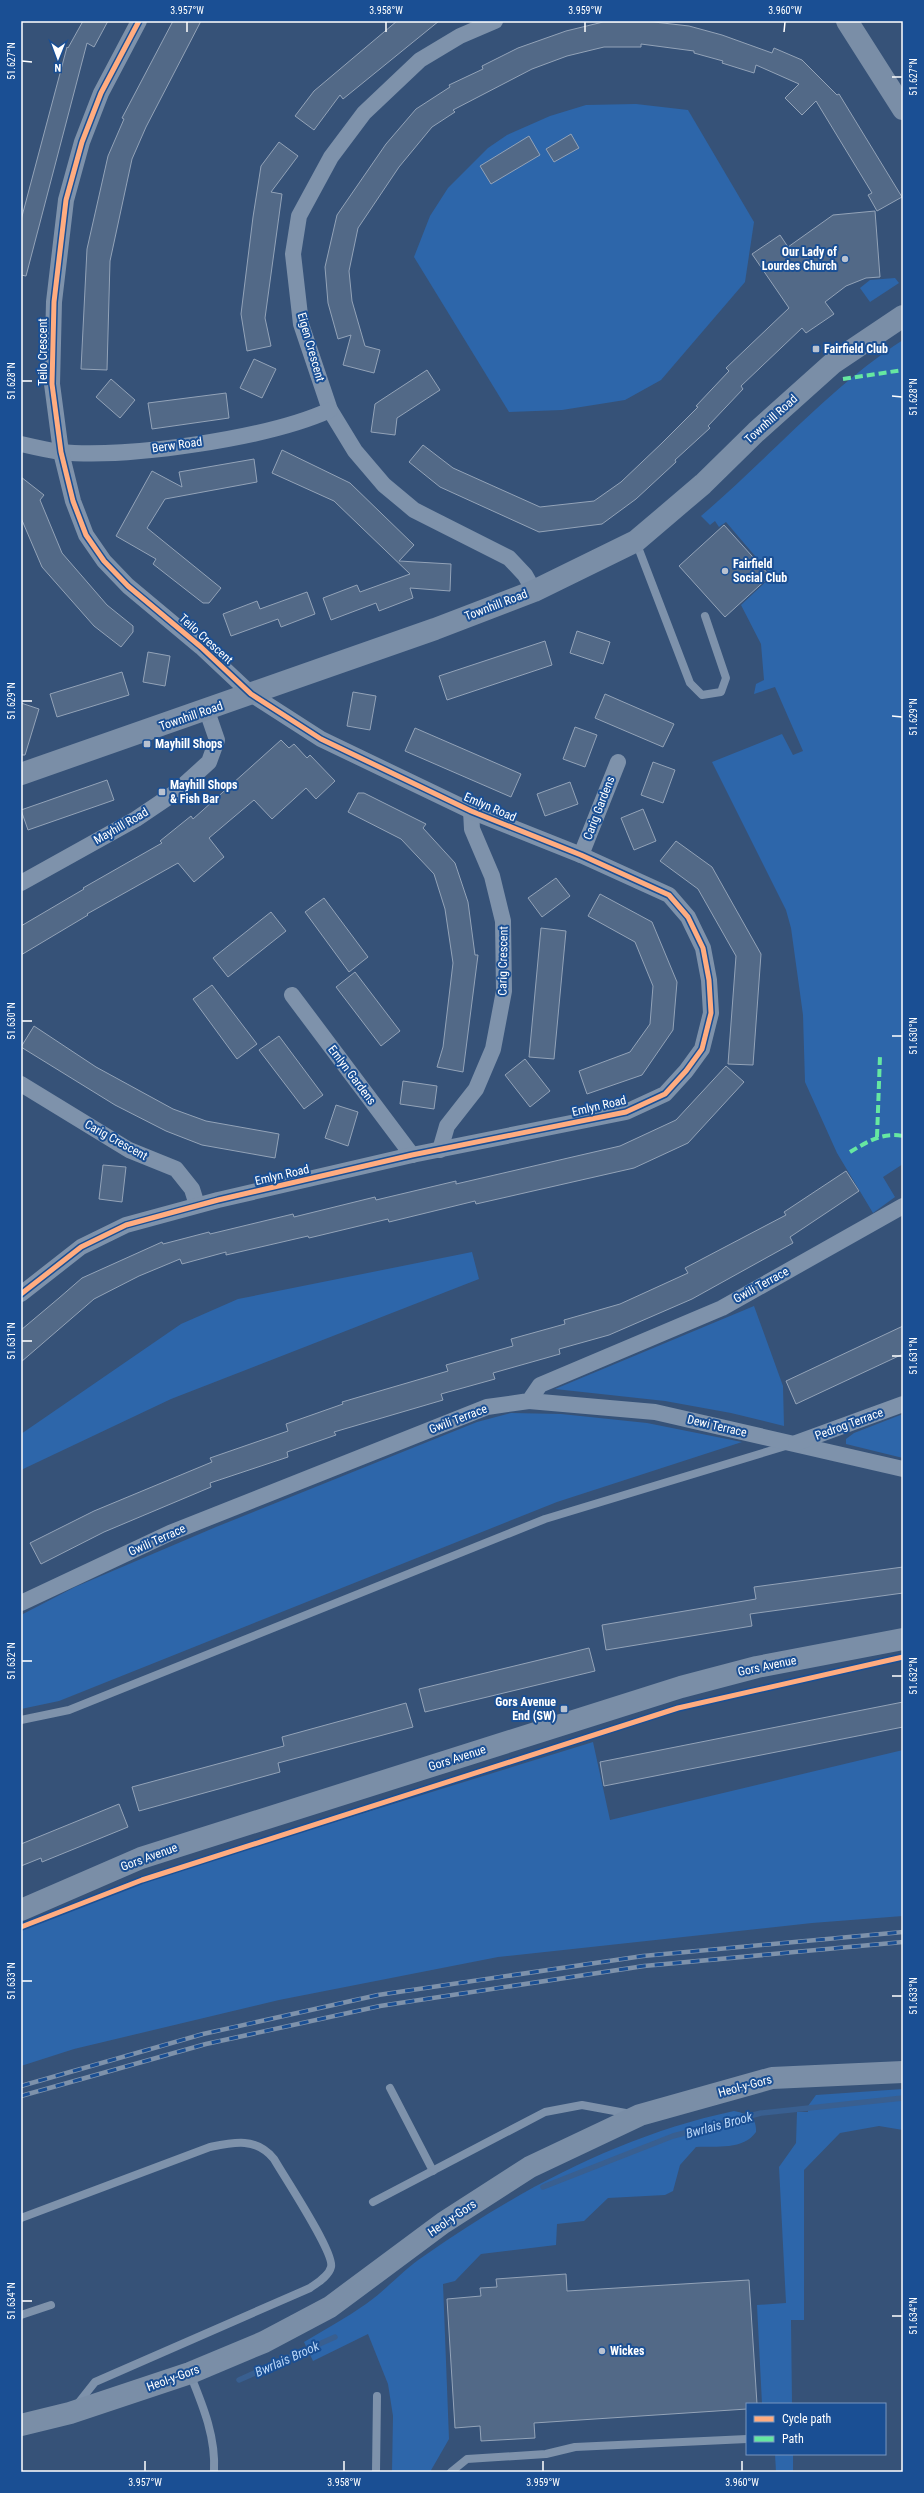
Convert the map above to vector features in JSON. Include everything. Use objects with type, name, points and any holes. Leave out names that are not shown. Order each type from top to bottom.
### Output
[{"type":"street","name":"Teilo Crescent","points":[[139,21],[101,94],[82,142],[66,200],[54,302],[52,384],[60,452],[79,521],[104,561],[128,586],[201,647],[251,694]]},
{"type":"street","name":"Eigen Crescent","points":[[495,21],[460,36],[420,60],[364,113],[331,157],[299,216],[293,254],[301,324],[330,410],[355,451],[384,485],[414,510],[509,558],[525,575],[534,590]]},
{"type":"street","points":[[847,21],[903,109]]},
{"type":"street","name":"Townhill Road","points":[[21,774],[435,629],[534,590],[636,541],[703,484],[756,432],[833,364],[903,316]]},
{"type":"street","name":"Berw Road","points":[[21,444],[60,452],[140,450],[201,442],[262,431],[330,410]]},
{"type":"street","name":"Emlyn Road","points":[[21,1294],[82,1247],[126,1225],[198,1205],[412,1155],[626,1112],[665,1094],[686,1071],[702,1049],[711,1013],[710,980],[703,948],[688,917],[669,895],[581,855],[471,811],[321,739],[251,694]]},
{"type":"street","name":"Mayhill Road","points":[[21,884],[136,819],[176,792],[209,762],[217,740],[207,710]]},
{"type":"street","name":"Carig Gardens","points":[[581,855],[618,762]]},
{"type":"street","name":"Carig Crescent","points":[[440,1150],[447,1126],[476,1089],[493,1049],[504,991],[503,921],[492,876],[472,829],[471,811]]},
{"type":"street","name":"Emlyn Gardens","points":[[292,995],[412,1155]]},
{"type":"street","name":"Carig Crescent","points":[[21,1084],[129,1150],[176,1169],[192,1189],[198,1205]]},
{"type":"street","name":"Gwili Terrace","points":[[21,1604],[170,1533],[487,1407],[528,1401],[540,1385],[722,1308],[903,1206]]},
{"type":"street","name":"Dewi Terrace","points":[[528,1401],[655,1412],[903,1469]]},
{"type":"street","name":"Pedrog Terrace","points":[[795,1443],[903,1404]]},
{"type":"street","name":"Gors Avenue","points":[[21,1910],[141,1858],[681,1686],[757,1667],[903,1639]]},
{"type":"street","name":"Heol-y-Gors","points":[[21,2425],[70,2413],[190,2373],[264,2342],[330,2307],[443,2223],[530,2167],[640,2115],[772,2078],[903,2072]]},
{"type":"lane","points":[[636,541],[690,683],[702,695],[721,692],[726,678],[706,616]]},
{"type":"lane","points":[[21,1720],[69,1710],[545,1519],[795,1443]]},
{"type":"lane","points":[[390,2088],[433,2171]]},
{"type":"lane","points":[[373,2202],[545,2112],[582,2105],[640,2115]]},
{"type":"lane","points":[[21,2218],[210,2147],[238,2141],[250,2143],[268,2152],[274,2159],[325,2245],[332,2261],[331,2268],[327,2274],[310,2288],[95,2382],[70,2413]]},
{"type":"lane","points":[[21,2315],[51,2305]]},
{"type":"lane","points":[[190,2373],[211,2431],[214,2472]]},
{"type":"lane","points":[[376,2472],[377,2396]]},
{"type":"lane","points":[[451,2472],[467,2459],[546,2454],[575,2447],[746,2438]]},
{"type":"shaded area","points":[[636,104],[688,110],[754,222],[745,282],[661,380],[625,400],[562,410],[509,412],[414,257],[430,216],[448,188],[488,148],[507,135],[550,116],[586,105]]},
{"type":"shaded area","points":[[895,278],[899,283],[870,302],[860,288],[870,280]]},
{"type":"shaded area","points":[[903,340],[903,1164],[883,1177],[895,1197],[873,1213],[837,1153],[805,1082],[803,1015],[791,928],[786,910],[712,762],[782,734],[793,755],[803,751],[775,687],[754,694],[756,684],[764,680],[761,644],[741,605],[772,576],[726,522],[719,527],[715,521],[710,525],[701,516],[850,379],[876,358]]},
{"type":"shaded area","points":[[472,1252],[479,1279],[171,1399],[21,1470],[21,1434],[181,1324],[238,1299]]},
{"type":"shaded area","points":[[754,1306],[783,1386],[784,1426],[731,1413],[665,1401],[555,1389]]},
{"type":"shaded area","points":[[511,1413],[561,1414],[647,1423],[742,1442],[557,1502],[59,1701],[21,1709],[21,1615],[75,1587],[216,1527],[477,1422]]},
{"type":"shaded area","points":[[903,1414],[903,1458],[846,1444],[846,1439],[854,1433]]},
{"type":"shaded area","points":[[593,1742],[610,1820],[903,1750],[903,1916],[812,1923],[498,1957],[279,2000],[74,2049],[21,2066],[21,1926],[144,1877],[229,1848],[235,1853]]},
{"type":"shaded area","points":[[903,2089],[903,2130],[879,2126],[840,2133],[804,2170],[804,2320],[791,2320],[792,2403],[762,2403],[757,2305],[786,2303],[779,2167],[796,2143],[797,2112],[808,2112],[808,2106],[816,2095]]},
{"type":"shaded area","points":[[734,2111],[743,2113],[753,2119],[755,2122],[756,2132],[751,2138],[744,2142],[729,2146],[696,2147],[680,2165],[673,2191],[665,2195],[608,2198],[584,2221],[557,2224],[556,2245],[481,2254],[455,2281],[443,2284],[449,2439],[430,2472],[392,2472],[393,2416],[388,2384],[368,2334],[313,2361],[304,2342],[366,2304],[381,2293],[416,2262],[460,2232],[534,2187],[611,2150],[651,2134],[692,2121]]},
{"type":"shaded area","points":[[775,2455],[793,2455],[793,2472],[776,2472]]},
{"type":"building","points":[[83,21],[108,21],[94,47],[87,43],[26,276],[21,275],[21,220],[67,47],[68,48]]},
{"type":"building","points":[[173,21],[201,21],[146,127],[132,159],[110,261],[107,370],[81,369],[87,249],[108,156],[124,119],[122,118]]},
{"type":"building","points":[[397,21],[439,21],[343,99],[340,95],[314,130],[295,116],[314,91]]},
{"type":"building","points":[[603,22],[654,22],[689,26],[722,35],[772,53],[774,48],[802,60],[837,95],[839,94],[902,197],[877,211],[868,195],[872,193],[816,101],[802,115],[785,98],[799,84],[756,65],[754,73],[722,63],[723,61],[694,53],[694,51],[641,44],[641,47],[604,47],[567,56],[532,69],[453,110],[455,112],[432,127],[399,167],[358,228],[349,271],[352,301],[365,346],[380,350],[374,373],[343,365],[351,335],[338,339],[328,303],[325,267],[337,215],[386,144],[416,109],[450,87],[449,85],[483,69],[482,66],[518,48],[566,31]]},
{"type":"building","points":[[571,134],[579,148],[554,162],[546,149]]},
{"type":"building","points":[[529,136],[540,155],[491,184],[480,166]]},
{"type":"building","points":[[279,142],[298,156],[271,192],[282,194],[265,318],[271,346],[247,351],[241,314],[253,217],[261,166]]},
{"type":"building","points":[[875,211],[880,277],[866,278],[846,286],[825,302],[834,314],[806,333],[802,328],[741,386],[743,389],[708,426],[710,428],[675,460],[676,462],[636,499],[602,524],[539,532],[440,487],[409,462],[423,445],[453,468],[540,507],[594,501],[621,482],[662,443],[698,407],[696,406],[729,371],[726,368],[789,308],[752,254],[780,235],[788,247],[833,215]]},
{"type":"building","points":[[254,359],[276,369],[262,398],[240,388]]},
{"type":"building","points":[[427,370],[440,390],[397,418],[395,435],[371,432],[375,404]]},
{"type":"building","points":[[111,379],[135,400],[120,418],[96,397]]},
{"type":"building","points":[[226,393],[229,418],[152,429],[148,403]]},
{"type":"building","points":[[282,450],[350,483],[414,545],[399,561],[451,564],[450,591],[410,588],[413,598],[379,611],[376,603],[331,620],[323,598],[357,585],[360,592],[410,574],[334,501],[272,473]]},
{"type":"building","points":[[254,459],[257,482],[165,499],[147,528],[221,588],[209,603],[203,603],[153,564],[156,559],[116,536],[152,471],[182,487],[179,472]]},
{"type":"building","points":[[21,477],[44,495],[40,500],[62,553],[107,605],[133,626],[133,632],[121,647],[94,626],[42,567],[21,518]]},
{"type":"building","name":"Fairfield Social Club","points":[[724,525],[770,576],[725,617],[679,566]]},
{"type":"building","points":[[307,592],[315,614],[281,627],[278,619],[231,636],[223,614],[257,601],[260,609]]},
{"type":"building","points":[[577,631],[610,642],[603,664],[570,653]]},
{"type":"building","points":[[545,641],[552,665],[447,700],[439,676]]},
{"type":"building","points":[[148,652],[170,656],[165,686],[143,682]]},
{"type":"building","points":[[122,672],[129,695],[57,717],[50,694]]},
{"type":"building","points":[[353,692],[376,696],[370,730],[347,726]]},
{"type":"building","points":[[605,694],[674,724],[663,747],[595,718]]},
{"type":"building","points":[[21,703],[39,709],[25,755],[21,755]]},
{"type":"building","points":[[575,727],[597,735],[585,767],[563,759]]},
{"type":"building","points":[[415,728],[521,774],[511,797],[405,751]]},
{"type":"building","points":[[281,740],[289,748],[294,744],[307,758],[310,755],[335,781],[316,799],[306,788],[272,819],[254,800],[209,838],[224,857],[194,882],[178,863],[87,914],[88,915],[21,955],[21,926],[84,889],[83,888],[162,843],[160,841],[191,816],[193,819]]},
{"type":"building","points":[[653,762],[675,770],[663,803],[641,795]]},
{"type":"building","points":[[107,780],[114,800],[28,830],[21,810]]},
{"type":"building","points":[[570,782],[578,804],[545,816],[537,794]]},
{"type":"building","points":[[358,793],[364,793],[426,824],[423,828],[455,863],[468,902],[475,955],[478,955],[463,1072],[437,1067],[443,1047],[453,963],[445,909],[434,874],[401,839],[348,812]]},
{"type":"building","points":[[643,809],[656,841],[634,850],[621,818]]},
{"type":"building","points":[[676,841],[712,867],[761,954],[753,1065],[728,1064],[736,956],[698,889],[660,861]]},
{"type":"building","points":[[556,878],[570,896],[542,917],[528,898]]},
{"type":"building","points":[[600,894],[652,922],[677,982],[673,1030],[642,1075],[587,1094],[579,1071],[630,1052],[650,1024],[653,986],[635,942],[588,916]]},
{"type":"building","points":[[324,898],[368,957],[349,972],[305,912]]},
{"type":"building","points":[[271,912],[286,931],[228,977],[213,958]]},
{"type":"building","points":[[541,928],[566,931],[554,1059],[529,1057]]},
{"type":"building","points":[[355,972],[400,1031],[381,1046],[336,987]]},
{"type":"building","points":[[212,985],[257,1044],[237,1059],[193,999]]},
{"type":"building","points":[[34,1026],[96,1067],[173,1109],[206,1121],[279,1134],[275,1158],[202,1145],[166,1131],[115,1105],[21,1047]]},
{"type":"building","points":[[279,1036],[323,1095],[304,1109],[259,1050]]},
{"type":"building","points":[[525,1059],[550,1091],[530,1107],[505,1075]]},
{"type":"building","points":[[726,1066],[744,1082],[688,1143],[634,1168],[476,1204],[475,1201],[389,1222],[388,1219],[309,1238],[308,1236],[226,1255],[226,1252],[182,1264],[180,1259],[139,1276],[94,1299],[21,1362],[21,1330],[82,1278],[162,1242],[163,1244],[209,1232],[210,1234],[293,1214],[294,1217],[375,1197],[376,1200],[456,1181],[456,1184],[620,1146],[676,1120]]},
{"type":"building","points":[[403,1081],[437,1086],[434,1109],[400,1104]]},
{"type":"building","points":[[336,1105],[358,1112],[348,1146],[325,1138]]},
{"type":"building","points":[[103,1165],[126,1167],[122,1202],[99,1199]]},
{"type":"building","points":[[846,1171],[859,1191],[790,1237],[793,1243],[692,1299],[609,1335],[559,1349],[560,1354],[493,1373],[495,1379],[441,1394],[443,1400],[334,1432],[336,1435],[287,1452],[288,1457],[210,1483],[211,1487],[104,1532],[41,1564],[30,1543],[94,1511],[212,1462],[210,1458],[288,1431],[286,1424],[343,1404],[342,1402],[448,1371],[446,1365],[513,1346],[511,1339],[565,1324],[564,1320],[620,1304],[688,1273],[685,1268],[786,1215],[784,1212]]},
{"type":"building","points":[[903,1326],[903,1354],[796,1404],[786,1381]]},
{"type":"building","points":[[903,1567],[903,1593],[750,1614],[752,1626],[606,1650],[602,1625],[756,1599],[754,1587]]},
{"type":"building","points":[[589,1648],[595,1671],[425,1712],[419,1689]]},
{"type":"building","points":[[903,1702],[903,1727],[604,1786],[600,1762]]},
{"type":"building","points":[[406,1703],[413,1727],[278,1763],[280,1772],[139,1811],[132,1787],[284,1746],[282,1737]]},
{"type":"building","points":[[119,1804],[128,1827],[42,1862],[41,1858],[21,1866],[21,1844]]},
{"type":"building","name":"Wickes","points":[[566,2274],[567,2291],[749,2280],[757,2403],[746,2403],[746,2409],[534,2423],[535,2438],[481,2441],[480,2426],[455,2428],[447,2299],[481,2296],[480,2288],[497,2287],[496,2279]]},
{"type":"waterway","name":"Bwrlais Brook","points":[[543,2187],[673,2136],[761,2113],[903,2098]]},
{"type":"waterway","name":"Bwrlais Brook","points":[[239,2380],[335,2337]]},
{"type":"railway","points":[[21,2086],[203,2034],[378,1995],[643,1956],[903,1932]]},
{"type":"railway","points":[[21,2096],[206,2044],[380,2006],[644,1966],[903,1942]]},
{"type":"marked path","points":[[843,379],[903,370]]},
{"type":"marked path","points":[[877,1137],[880,1056]]},
{"type":"marked path","points":[[850,1152],[869,1141],[881,1137],[888,1135],[903,1136]]},
{"type":"cycle path","points":[[21,1294],[81,1247],[126,1225],[218,1200],[412,1155],[626,1112],[665,1094],[686,1071],[702,1049],[711,1013],[709,980],[703,948],[688,917],[669,895],[581,855],[471,811],[321,739],[251,694],[201,647],[128,586],[104,561],[86,535],[73,501],[61,452],[52,384],[54,302],[66,200],[82,142],[101,93],[139,21]]},
{"type":"cycle path","points":[[21,1927],[142,1880],[678,1708],[903,1657]]},
{"type":"place","name":"Our Lady of Lourdes Church","points":[[845,259]]},
{"type":"place","name":"Fairfield Club","points":[[816,349]]},
{"type":"place","name":"Fairfield Social Club","points":[[725,571]]},
{"type":"place","name":"Mayhill Shops","points":[[147,744]]},
{"type":"place","name":"Mayhill Shops & Fish Bar","points":[[162,792]]},
{"type":"place","name":"Gors Avenue End (SW)","points":[[564,1709]]},
{"type":"place","name":"Wickes","points":[[602,2351]]}]
